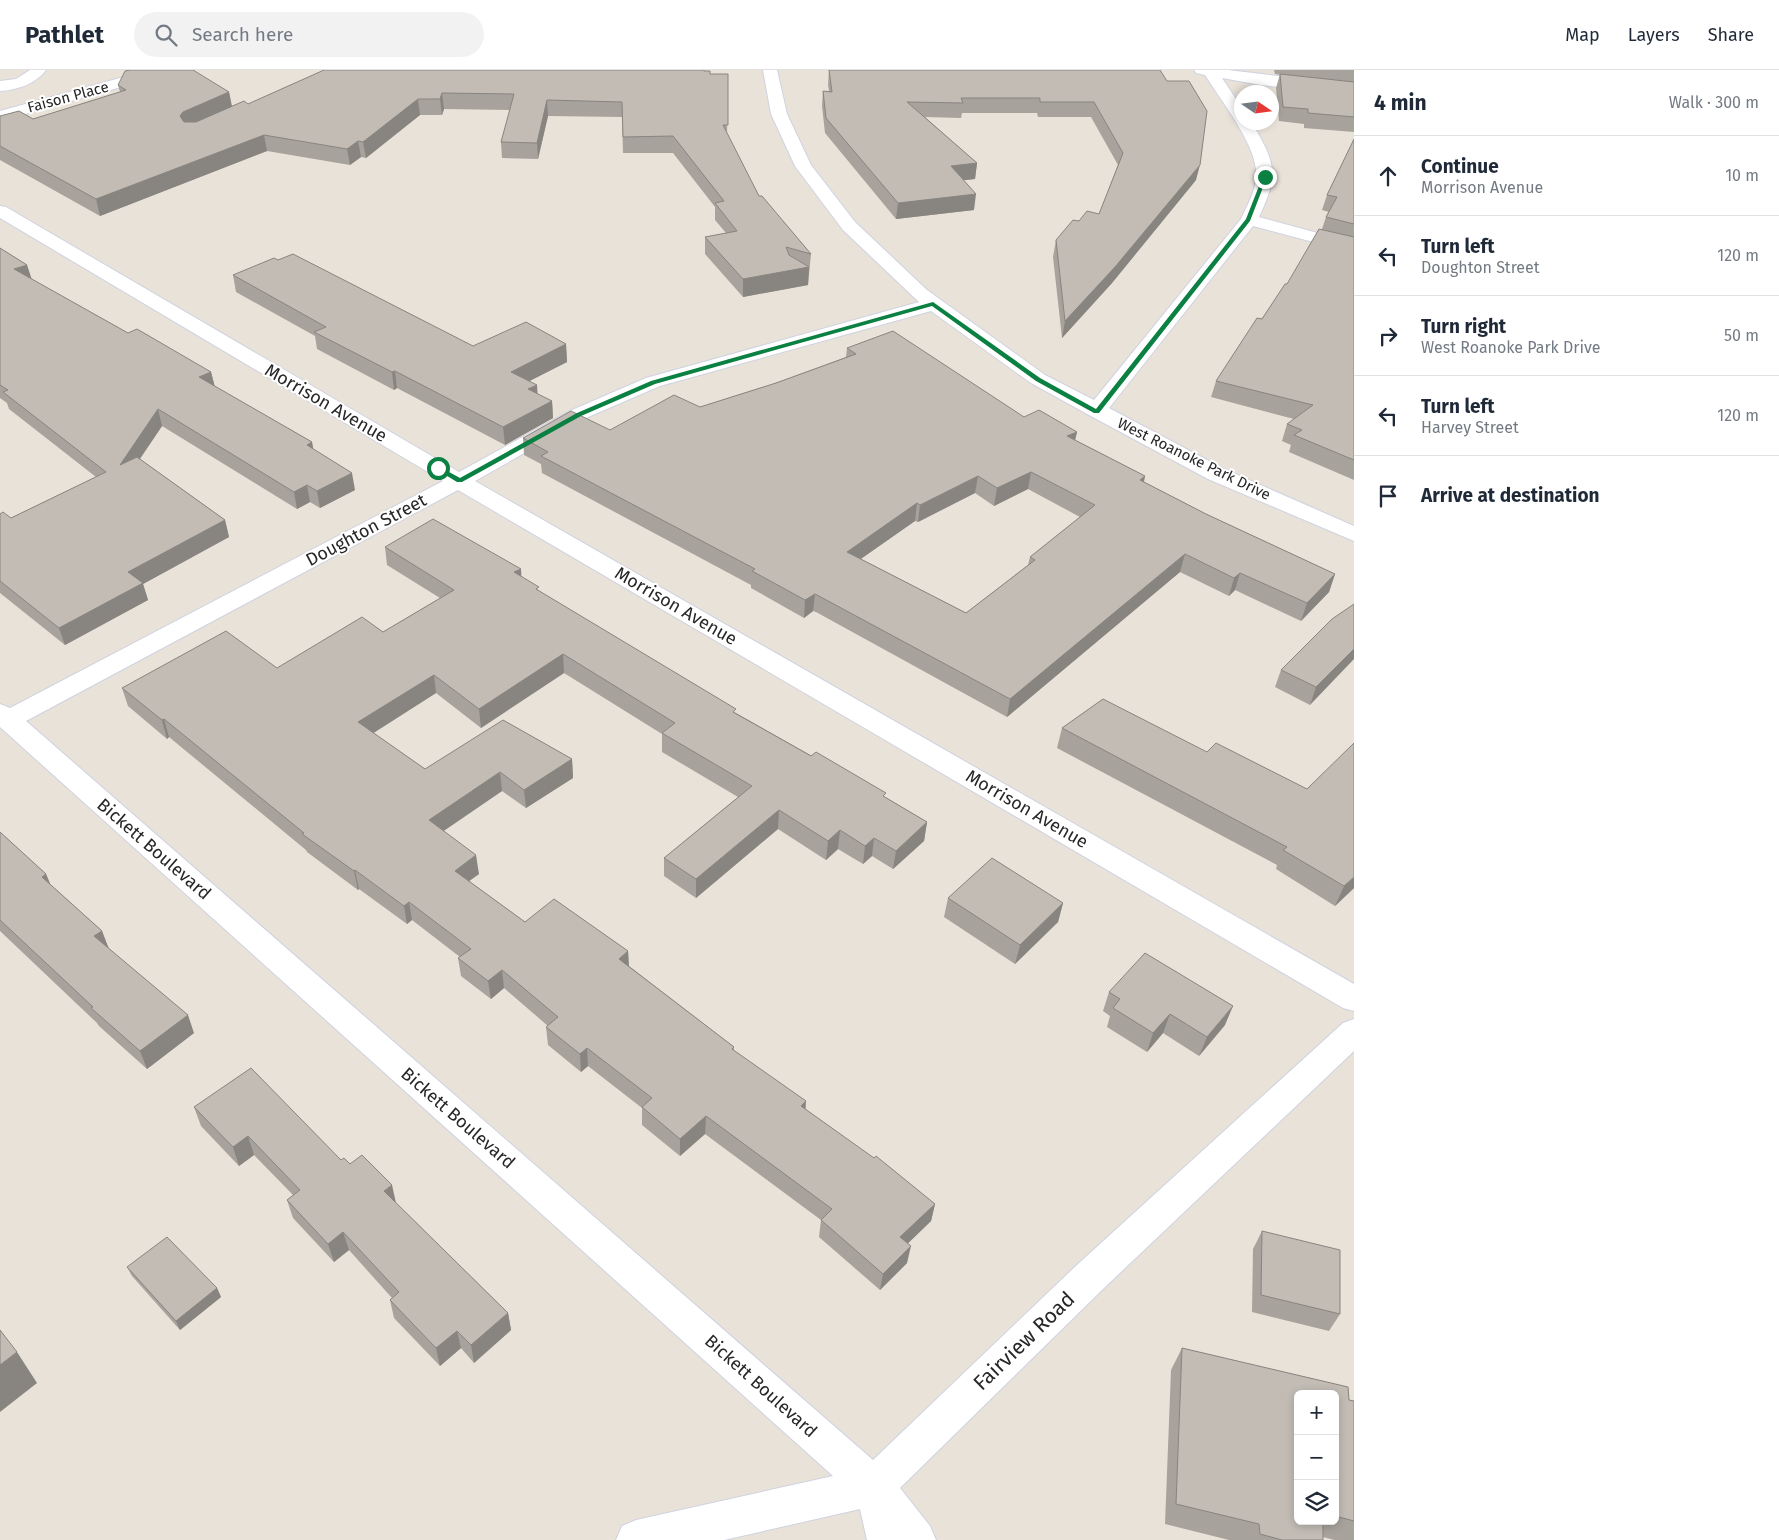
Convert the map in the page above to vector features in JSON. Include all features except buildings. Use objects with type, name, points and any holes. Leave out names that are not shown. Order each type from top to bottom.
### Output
[{"type":"street","points":[[0,86],[6,86],[33,77],[39,70]]},
{"type":"street","name":"Faison Place","points":[[0,116],[166,70]]},
{"type":"street","name":"West Roanoke Park Drive","points":[[770,70],[779,114],[803,166],[849,226],[933,304],[1038,379],[1096,412],[1216,474],[1354,534]]},
{"type":"street","points":[[1207,70],[1261,80],[1354,90]]},
{"type":"street","points":[[1207,70],[1234,110]]},
{"type":"street","points":[[1096,412],[1249,220],[1265,177],[1257,144],[1247,130]]},
{"type":"street","name":"Morrison Avenue","points":[[0,211],[460,481],[1354,999]]},
{"type":"street","points":[[1249,220],[1354,248]]},
{"type":"street","name":"Doughton Street","points":[[4,716],[460,481],[579,414],[653,382],[933,304]]},
{"type":"street","name":"Bickett Boulevard","points":[[4,716],[874,1486],[916,1540]]},
{"type":"street","name":"Fairview Road","points":[[874,1486],[1091,1276],[1354,1032]]},
{"type":"street","points":[[636,1540],[874,1486],[887,1540]]},
{"type":"route","points":[[438,468],[460,481],[579,414],[653,382],[933,304],[1038,379],[1096,412],[1249,220],[1265,177]]}]
